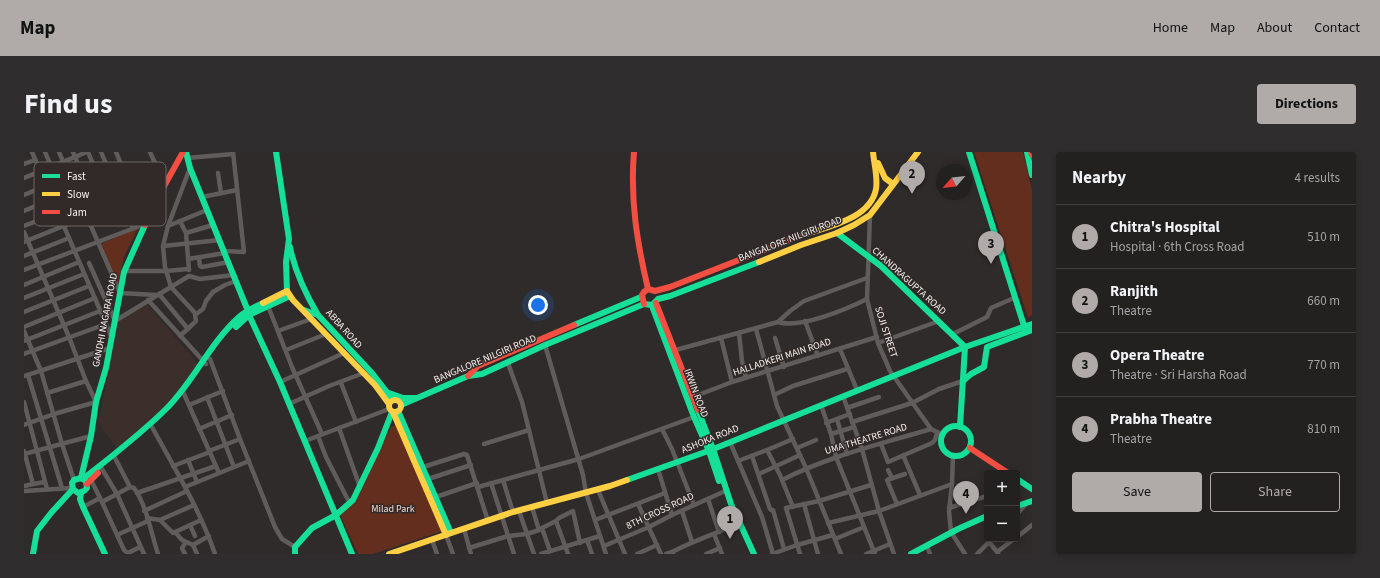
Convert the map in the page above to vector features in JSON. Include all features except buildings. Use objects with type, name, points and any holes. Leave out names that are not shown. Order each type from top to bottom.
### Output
[{"type":"main road","name":"GANDHI NAGARA ROAD","points":[[166,183],[183,152]]},
{"type":"main road","name":"ABBA ROAD","points":[[276,152],[289,239],[298,280],[318,315],[383,387],[394,408]]},
{"type":"main road","points":[[634,152],[632,187],[638,240],[648,289]]},
{"type":"main road","points":[[648,289],[655,291],[670,287],[806,234],[823,230],[860,212],[873,200],[876,180],[874,152]]},
{"type":"main road","points":[[874,152],[883,176],[887,182],[893,184]]},
{"type":"main road","name":"BANGALORE NILGIRI ROAD","points":[[656,302],[801,245],[837,233],[854,225],[870,215],[907,164],[918,152]]},
{"type":"main road","points":[[963,381],[971,374],[984,367],[986,347],[1027,329],[1014,298],[969,152]]},
{"type":"main road","points":[[1027,152],[1032,175]]},
{"type":"main road","points":[[187,155],[190,168],[225,252],[248,313],[280,382],[352,554]]},
{"type":"main road","name":"GANDHI NAGARA ROAD","points":[[86,480],[96,402],[106,368],[124,271],[144,226]]},
{"type":"main road","name":"CHANDRAGUPTA ROAD","points":[[837,233],[881,266],[965,347]]},
{"type":"main road","name":"ABBA ROAD","points":[[288,294],[286,262],[289,239]]},
{"type":"main road","points":[[468,376],[478,366],[641,297],[644,291],[648,289]]},
{"type":"main road","points":[[105,554],[72,484],[74,480],[86,480],[102,469],[169,413],[184,394],[227,329],[240,316],[268,306],[288,294]]},
{"type":"main road","points":[[288,294],[344,354],[364,373],[394,408],[449,534]]},
{"type":"main road","points":[[86,480],[167,408],[248,313],[288,294]]},
{"type":"main road","points":[[641,297],[644,304],[648,306],[656,302]]},
{"type":"main road","name":"IRWIN ROAD","points":[[656,302],[694,417],[711,450],[731,504],[754,554]]},
{"type":"main road","name":"BANGALORE NILGIRI ROAD","points":[[394,408],[468,376],[482,374],[545,345],[644,304]]},
{"type":"main road","points":[[302,309],[318,315]]},
{"type":"main road","name":"ASHOKA ROAD","points":[[389,554],[407,551],[432,540],[501,516],[598,490],[658,469],[711,450],[965,347],[1027,329],[1032,324]]},
{"type":"main road","points":[[960,427],[965,347]]},
{"type":"main road","name":"IRWIN ROAD","points":[[672,351],[693,397],[711,450],[723,492],[751,554]]},
{"type":"main road","points":[[383,387],[395,396],[403,398],[420,398]]},
{"type":"main road","points":[[295,551],[301,539],[312,528],[336,515],[353,500],[378,448],[394,408]]},
{"type":"main road","points":[[950,428],[964,428],[970,435],[970,448],[964,454],[953,456],[944,450],[940,434],[950,428]]},
{"type":"main road","points":[[970,448],[1003,470]]},
{"type":"main road","points":[[420,468],[428,479],[436,497],[449,534]]},
{"type":"main road","points":[[76,490],[84,492],[87,488],[86,480]]},
{"type":"main road","points":[[1020,481],[1032,488]]},
{"type":"main road","points":[[33,554],[37,531],[51,513],[76,490]]},
{"type":"main road","points":[[36,554],[40,536],[44,529],[76,490]]},
{"type":"main road","points":[[1020,505],[1030,502]]},
{"type":"main road","points":[[911,554],[951,532],[984,517]]},
{"type":"street","points":[[24,164],[35,160],[32,152]]},
{"type":"street","points":[[45,152],[49,162]]},
{"type":"street","points":[[59,152],[63,162],[74,155],[88,152],[92,162]]},
{"type":"street","points":[[101,152],[105,162]]},
{"type":"street","points":[[116,152],[120,162]]},
{"type":"street","points":[[150,152],[155,162]]},
{"type":"street","points":[[187,155],[233,153],[244,252],[225,252],[188,259]]},
{"type":"street","points":[[907,164],[914,178]]},
{"type":"street","points":[[180,336],[196,321],[196,314],[171,287],[166,271],[163,246],[168,226],[190,168]]},
{"type":"street","points":[[218,173],[221,193]]},
{"type":"street","points":[[24,178],[34,174]]},
{"type":"street","points":[[202,197],[237,190]]},
{"type":"street","points":[[24,195],[34,191]]},
{"type":"street","points":[[24,211],[34,207]]},
{"type":"street","points":[[168,226],[207,210]]},
{"type":"street","name":"SOJI STREET","points":[[870,215],[867,299],[876,337],[888,368],[931,429],[940,434]]},
{"type":"street","points":[[180,221],[186,233],[189,276]]},
{"type":"street","points":[[24,226],[34,222]]},
{"type":"street","points":[[186,233],[213,225]]},
{"type":"street","points":[[26,241],[64,226],[112,338]]},
{"type":"street","points":[[90,226],[120,293],[158,295],[188,329]]},
{"type":"street","points":[[24,270],[139,226]]},
{"type":"street","points":[[24,232],[26,241],[33,253],[47,288],[70,337],[86,381],[96,402],[41,418],[24,425]]},
{"type":"street","points":[[24,256],[69,238]]},
{"type":"street","points":[[163,246],[220,240]]},
{"type":"street","points":[[199,258],[200,266],[202,267],[229,262]]},
{"type":"street","points":[[881,266],[886,258]]},
{"type":"street","points":[[24,285],[79,262]]},
{"type":"street","points":[[89,263],[115,320],[189,276],[200,279],[234,275]]},
{"type":"street","points":[[124,271],[166,271],[188,269]]},
{"type":"street","points":[[24,298],[84,274]]},
{"type":"street","points":[[672,351],[778,322],[804,301],[867,278]]},
{"type":"street","points":[[196,314],[203,309],[206,301],[213,292],[226,285],[236,282]]},
{"type":"street","points":[[24,312],[89,286]]},
{"type":"street","points":[[24,327],[95,298]]},
{"type":"street","points":[[953,334],[987,317],[991,308],[1014,298]]},
{"type":"street","points":[[778,322],[786,324],[826,316],[867,299]]},
{"type":"street","points":[[148,300],[204,363]]},
{"type":"street","points":[[268,306],[306,397],[320,435],[326,457],[350,502]]},
{"type":"street","points":[[26,340],[100,311]]},
{"type":"street","points":[[278,331],[311,319]]},
{"type":"street","points":[[806,321],[818,356]]},
{"type":"street","points":[[878,343],[939,321]]},
{"type":"street","points":[[24,354],[106,324]]},
{"type":"street","points":[[756,329],[774,394],[783,420],[806,468],[841,554]]},
{"type":"street","points":[[24,331],[26,340],[41,371],[74,480]]},
{"type":"street","points":[[739,333],[742,361],[746,378]]},
{"type":"street","points":[[286,350],[326,334]]},
{"type":"street","name":"HALLADKERI MAIN ROAD","points":[[693,397],[732,382],[876,337]]},
{"type":"street","points":[[721,338],[732,382]]},
{"type":"street","points":[[775,338],[784,367]]},
{"type":"street","points":[[545,345],[579,459],[586,493],[606,554]]},
{"type":"street","points":[[62,488],[41,418],[26,376],[110,348]]},
{"type":"street","points":[[840,349],[856,390]]},
{"type":"street","points":[[280,382],[344,354]]},
{"type":"street","points":[[210,359],[240,439],[276,527],[282,539],[295,551]]},
{"type":"street","points":[[508,363],[522,402],[547,503]]},
{"type":"street","points":[[774,394],[793,386],[847,369]]},
{"type":"street","points":[[289,404],[364,373]]},
{"type":"street","points":[[47,393],[86,381]]},
{"type":"street","points":[[831,434],[912,403],[939,389],[963,381]]},
{"type":"street","points":[[341,382],[356,422]]},
{"type":"street","points":[[189,405],[223,391]]},
{"type":"street","points":[[184,394],[219,473]]},
{"type":"street","points":[[843,396],[862,449],[871,485],[894,554]]},
{"type":"street","points":[[207,397],[234,467]]},
{"type":"street","points":[[847,408],[879,397]]},
{"type":"street","points":[[24,402],[46,489]]},
{"type":"street","points":[[820,405],[831,434],[836,457],[874,553]]},
{"type":"street","points":[[305,441],[394,408]]},
{"type":"street","points":[[826,423],[850,414]]},
{"type":"street","points":[[199,429],[232,415]]},
{"type":"street","points":[[436,497],[579,459],[694,417]]},
{"type":"street","points":[[837,419],[847,454]]},
{"type":"street","points":[[152,427],[194,504],[209,536],[215,554]]},
{"type":"street","points":[[339,428],[360,487]]},
{"type":"street","points":[[662,429],[694,505]]},
{"type":"street","name":"UMA THEATRE ROAD","points":[[782,480],[806,468],[836,457],[931,429]]},
{"type":"street","points":[[484,444],[529,430]]},
{"type":"street","points":[[881,444],[888,462],[932,443],[940,434]]},
{"type":"street","points":[[33,484],[24,453],[91,436]]},
{"type":"street","points":[[173,466],[240,439]]},
{"type":"street","points":[[738,461],[793,439]]},
{"type":"street","points":[[797,448],[816,440]]},
{"type":"street","points":[[730,442],[762,517],[773,554],[797,545],[834,537],[864,527]]},
{"type":"street","points":[[767,450],[776,466],[792,507]]},
{"type":"street","points":[[420,468],[464,454],[468,456],[488,521]]},
{"type":"street","points":[[758,474],[800,455]]},
{"type":"street","points":[[903,455],[920,495]]},
{"type":"street","points":[[752,456],[770,508],[773,510],[784,549]]},
{"type":"street","points":[[953,456],[949,508],[951,532],[965,554]]},
{"type":"street","points":[[115,458],[130,487],[134,488],[137,493],[148,519],[158,554]]},
{"type":"street","points":[[188,460],[197,482]]},
{"type":"street","points":[[144,511],[197,482],[249,461]]},
{"type":"street","points":[[428,479],[471,465]]},
{"type":"street","points":[[137,493],[216,466]]},
{"type":"street","points":[[102,469],[117,494],[144,554]]},
{"type":"street","points":[[658,469],[672,515]]},
{"type":"street","points":[[888,470],[892,478]]},
{"type":"street","points":[[896,504],[887,480],[905,474]]},
{"type":"street","points":[[86,480],[101,500],[124,550],[129,554],[140,547]]},
{"type":"street","points":[[503,480],[527,534],[534,554]]},
{"type":"street","points":[[24,486],[45,482]]},
{"type":"street","points":[[491,483],[514,554]]},
{"type":"street","points":[[828,523],[879,511],[952,484]]},
{"type":"street","points":[[800,554],[786,508],[871,485]]},
{"type":"street","points":[[83,507],[117,494],[130,487]]},
{"type":"street","points":[[24,491],[62,488],[76,490]]},
{"type":"street","points":[[598,490],[625,554]]},
{"type":"street","name":"8TH CROSS ROAD","points":[[604,546],[649,527],[723,492]]},
{"type":"street","points":[[595,520],[665,493]]},
{"type":"street","points":[[949,508],[984,497]]},
{"type":"street","points":[[708,500],[719,532]]},
{"type":"street","points":[[1020,511],[1030,502]]},
{"type":"street","points":[[117,535],[148,519],[160,520],[194,504]]},
{"type":"street","points":[[638,504],[661,554]]},
{"type":"street","points":[[804,504],[818,554]]},
{"type":"street","points":[[532,507],[550,551]]},
{"type":"street","points":[[469,548],[508,536],[527,534],[541,529],[573,511],[580,542]]},
{"type":"street","points":[[682,511],[692,542]]},
{"type":"street","points":[[160,520],[171,532],[175,532],[186,542],[193,544],[209,536]]},
{"type":"street","points":[[175,532],[201,520]]},
{"type":"street","points":[[556,521],[568,554]]},
{"type":"street","points":[[666,554],[673,553],[692,542],[737,524]]},
{"type":"street","points":[[190,525],[195,536]]},
{"type":"street","points":[[1020,535],[1032,525]]},
{"type":"street","points":[[464,529],[471,554]]},
{"type":"street","points":[[449,534],[453,554]]},
{"type":"street","points":[[714,534],[722,554]]},
{"type":"street","points":[[541,554],[600,536]]},
{"type":"street","points":[[432,540],[436,554]]},
{"type":"street","points":[[587,540],[592,554]]},
{"type":"street","points":[[185,554],[182,548],[186,542]]},
{"type":"street","points":[[977,554],[988,542]]},
{"type":"street","points":[[991,542],[998,553],[1011,542]]},
{"type":"street","points":[[193,544],[197,554]]},
{"type":"street","points":[[866,554],[874,553],[890,544]]},
{"type":"street","points":[[637,554],[644,553],[657,545]]},
{"type":"street","points":[[927,546],[930,554]]},
{"type":"street","points":[[706,554],[720,548]]},
{"type":"shaded area","points":[[147,304],[199,365],[164,409],[118,449],[98,423],[118,321]]},
{"type":"green space","points":[[974,152],[1023,152],[1032,190],[1032,315],[1028,318]]},
{"type":"green space","points":[[138,228],[124,257],[118,283],[101,244]]},
{"type":"green space","name":"Milad Park","points":[[396,424],[443,531],[373,554],[358,554],[340,515],[357,500],[390,428]]},
{"type":"traffic: fast","points":[[186,152],[190,168],[248,311]]},
{"type":"traffic: fast","points":[[276,152],[289,239],[286,262],[287,291]]},
{"type":"traffic: fast","points":[[969,152],[1026,332]]},
{"type":"traffic: fast","points":[[1027,152],[1032,175]]},
{"type":"traffic: fast","points":[[81,478],[91,436],[96,402],[106,368],[124,272],[145,226]]},
{"type":"traffic: fast","points":[[837,233],[881,266],[965,347]]},
{"type":"traffic: fast","points":[[290,247],[301,282],[318,315]]},
{"type":"traffic: fast","points":[[401,405],[468,376],[482,374],[545,345],[644,304],[652,305],[658,299],[670,296],[759,262]]},
{"type":"traffic: fast","points":[[236,327],[249,315],[290,296]]},
{"type":"traffic: fast","points":[[574,325],[641,297]]},
{"type":"traffic: fast","points":[[83,479],[157,418],[186,386],[219,338],[229,327],[239,317],[263,303]]},
{"type":"traffic: fast","points":[[652,306],[694,417],[709,451],[719,481]]},
{"type":"traffic: fast","points":[[304,310],[318,315],[372,373],[393,400]]},
{"type":"traffic: fast","points":[[249,315],[280,382],[352,554]]},
{"type":"traffic: fast","points":[[627,480],[711,450],[965,347],[1032,324]]},
{"type":"traffic: fast","points":[[963,381],[971,374],[984,367],[987,347],[1032,330]]},
{"type":"traffic: fast","points":[[960,427],[965,347]]},
{"type":"traffic: fast","points":[[389,393],[403,398],[415,398]]},
{"type":"traffic: fast","points":[[698,410],[713,449],[731,504],[754,554]]},
{"type":"traffic: fast","points":[[398,411],[451,533]]},
{"type":"traffic: fast","points":[[295,554],[295,547],[312,528],[336,515],[353,500],[378,448],[392,412]]},
{"type":"traffic: fast","points":[[956,426],[962,427],[970,435],[971,441],[970,447],[962,455],[956,456],[950,455],[942,447],[941,441],[942,435],[950,427],[956,426]]},
{"type":"traffic: fast","points":[[33,554],[37,531],[73,489],[72,483],[74,480],[81,478],[86,481],[87,488],[84,491],[78,493],[73,489]]},
{"type":"traffic: fast","points":[[1020,481],[1032,489]]},
{"type":"traffic: fast","points":[[81,493],[80,499],[83,507],[105,554]]},
{"type":"traffic: fast","points":[[1020,505],[1032,501]]},
{"type":"traffic: fast","points":[[911,554],[958,529],[984,517]]},
{"type":"traffic: slow","points":[[798,237],[844,221],[865,209],[872,200],[876,189],[873,152]]},
{"type":"traffic: slow","points":[[759,262],[801,245],[837,233],[870,215],[918,152]]},
{"type":"traffic: slow","points":[[878,163],[885,178],[893,184]]},
{"type":"traffic: slow","points":[[263,303],[287,291],[293,300],[375,385],[389,404]]},
{"type":"traffic: slow","points":[[393,400],[397,400],[401,406],[397,412],[393,412],[389,408],[389,404],[393,400]]},
{"type":"traffic: slow","points":[[393,412],[446,535]]},
{"type":"traffic: slow","points":[[389,554],[513,512],[627,480]]},
{"type":"traffic: jam","points":[[166,183],[183,152]]},
{"type":"traffic: jam","points":[[634,152],[633,187],[635,221],[648,289]]},
{"type":"traffic: jam","points":[[644,304],[642,295],[648,289],[655,291],[670,287],[798,237]]},
{"type":"traffic: jam","points":[[656,303],[698,410]]},
{"type":"traffic: jam","points":[[468,376],[478,366],[574,325]]},
{"type":"traffic: jam","points":[[970,448],[1003,470]]},
{"type":"traffic: jam","points":[[87,484],[98,473]]},
{"type":"place","name":"Ranjith","points":[[912,194]]},
{"type":"place","name":"Opera Theatre","points":[[991,264]]},
{"type":"place","name":"Prabha Theatre","points":[[966,514]]},
{"type":"place","name":"Chitra's Hospital","points":[[730,539]]}]
